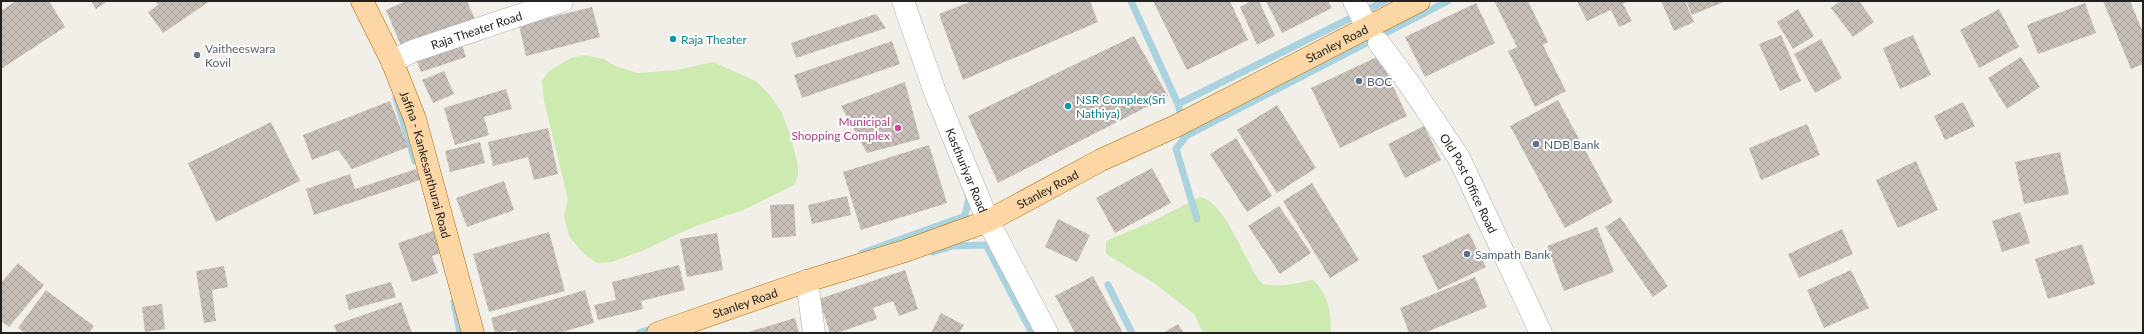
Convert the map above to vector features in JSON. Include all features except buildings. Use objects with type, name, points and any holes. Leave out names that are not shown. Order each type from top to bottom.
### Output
[{"type":"main road","name":"Jaffna - Kankesanthurai Road","points":[[362,1],[392,61],[415,119],[473,333]]},
{"type":"main road","name":"Stanley Road","points":[[658,333],[807,281],[905,251],[988,221],[1101,160],[1373,35],[1419,1]]},
{"type":"street","name":"Raja Theater Road","points":[[392,61],[414,51],[562,1]]},
{"type":"street","name":"Kasthuriyar Road","points":[[903,1],[936,95],[988,221],[1047,333]]},
{"type":"street","name":"Old Post Office Road","points":[[1354,1],[1373,35],[1408,82],[1458,158],[1541,333]]},
{"type":"street","points":[[807,281],[814,333]]},
{"type":"green space","points":[[584,55],[604,59],[615,66],[638,73],[677,70],[713,62],[756,81],[770,95],[782,113],[790,134],[798,166],[798,176],[794,185],[743,210],[693,227],[642,251],[611,262],[597,263],[583,253],[569,236],[564,216],[568,199],[544,101],[542,81],[549,71],[571,58]]},
{"type":"green space","points":[[1200,197],[1211,202],[1220,212],[1238,240],[1258,279],[1264,284],[1295,284],[1313,280],[1326,298],[1330,311],[1331,333],[1203,333],[1194,314],[1154,283],[1106,254],[1106,241],[1153,221]]},
{"type":"waterway","points":[[1131,1],[1178,104],[1182,120]]},
{"type":"waterway","points":[[1178,104],[1385,1]]},
{"type":"waterway","points":[[1186,136],[1448,1]]},
{"type":"waterway","points":[[396,98],[415,161]]},
{"type":"waterway","points":[[1185,132],[1186,136],[1176,149],[1197,219]]},
{"type":"waterway","points":[[862,253],[965,216],[969,197],[967,192]]},
{"type":"waterway","points":[[933,252],[953,246],[986,245],[1032,333]]},
{"type":"waterway","points":[[1108,285],[1132,333]]},
{"type":"waterway","points":[[454,302],[460,333]]},
{"type":"waterway","points":[[639,333],[656,327]]},
{"type":"place","name":"Raja Theater","points":[[673,39]]},
{"type":"place","name":"Vaitheeswara Kovil","points":[[197,55]]},
{"type":"place","name":"BOC","points":[[1359,81]]},
{"type":"place","name":"NSR Complex(Sri Nathiya)","points":[[1068,106]]},
{"type":"place","name":"Municipal Shopping Complex","points":[[898,128]]},
{"type":"place","name":"NDB Bank","points":[[1536,144]]},
{"type":"place","name":"Sampath Bank","points":[[1467,254]]}]
